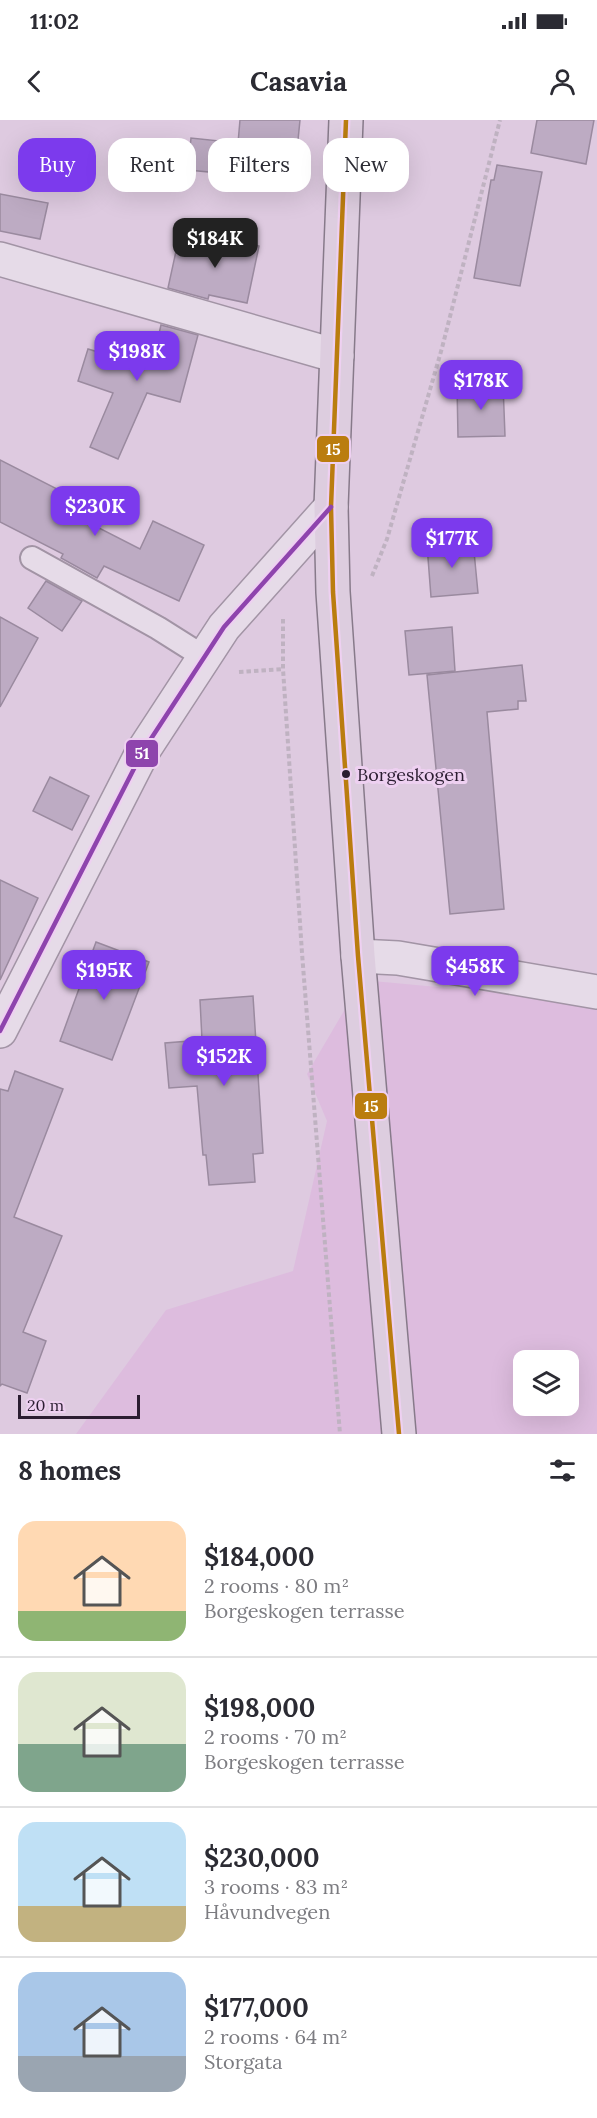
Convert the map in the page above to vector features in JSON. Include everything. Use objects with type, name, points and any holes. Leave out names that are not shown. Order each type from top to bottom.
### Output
[{"type":"main road","points":[[346,120],[331,507],[333,592],[358,956],[399,1434]]},
{"type":"street","points":[[0,259],[337,356]]},
{"type":"street","points":[[0,1031],[143,751],[224,627],[331,507]]},
{"type":"street","points":[[358,956],[398,958],[597,992]]},
{"type":"lane","points":[[32,558],[158,628],[204,657]]},
{"type":"path","points":[[369,584],[387,538],[439,359],[500,120]]},
{"type":"path","points":[[284,615],[281,625],[283,669],[297,882],[339,1434]]},
{"type":"shaded area","points":[[362,980],[523,995],[597,1006],[597,1434],[76,1434],[166,1310],[293,1271],[327,1121],[307,1074]]},
{"type":"building","points":[[240,120],[300,120],[298,138],[238,138]]},
{"type":"building","points":[[537,120],[594,120],[586,164],[531,153]]},
{"type":"building","points":[[196,139],[208,140],[208,172],[196,171]]},
{"type":"building","points":[[497,165],[542,172],[520,286],[474,278],[491,180],[494,180]]},
{"type":"building","points":[[0,194],[48,203],[40,239],[0,231]]},
{"type":"building","points":[[209,236],[259,246],[247,303],[209,295],[208,299],[168,288],[178,242],[207,248]]},
{"type":"building","points":[[161,325],[198,335],[180,402],[147,393],[118,459],[90,447],[113,393],[78,381],[88,349],[128,361],[133,343],[145,346],[148,336],[158,338]]},
{"type":"building","points":[[503,384],[505,436],[458,437],[457,385]]},
{"type":"building","points":[[0,460],[61,491],[54,505],[140,549],[153,521],[204,545],[179,601],[104,566],[97,578],[61,558],[63,554],[0,522]]},
{"type":"building","points":[[473,541],[478,593],[431,597],[427,545]]},
{"type":"building","points":[[46,581],[82,601],[62,631],[28,608]]},
{"type":"building","points":[[0,617],[38,638],[0,707]]},
{"type":"building","points":[[452,627],[455,671],[409,675],[405,631]]},
{"type":"building","points":[[522,665],[526,701],[518,701],[518,709],[487,712],[504,909],[450,914],[427,675]]},
{"type":"building","points":[[50,777],[89,796],[72,830],[33,811]]},
{"type":"building","points":[[0,880],[38,898],[0,980]]},
{"type":"building","points":[[96,942],[149,962],[112,1060],[60,1041]]},
{"type":"building","points":[[253,996],[263,1153],[253,1154],[255,1182],[209,1185],[206,1155],[203,1155],[197,1086],[169,1088],[165,1043],[202,1040],[200,1000]]},
{"type":"building","points":[[15,1071],[63,1089],[14,1217],[62,1236],[23,1332],[46,1341],[27,1393],[2,1384],[0,1386],[0,1089],[8,1091]]},
{"type":"transit line","name":"15","points":[[346,120],[331,507],[333,592],[358,956],[399,1434]]},
{"type":"transit line","name":"51","points":[[0,1031],[143,751],[224,627],[331,507]]},
{"type":"place","name":"Borgeskogen","points":[[346,774]]}]
